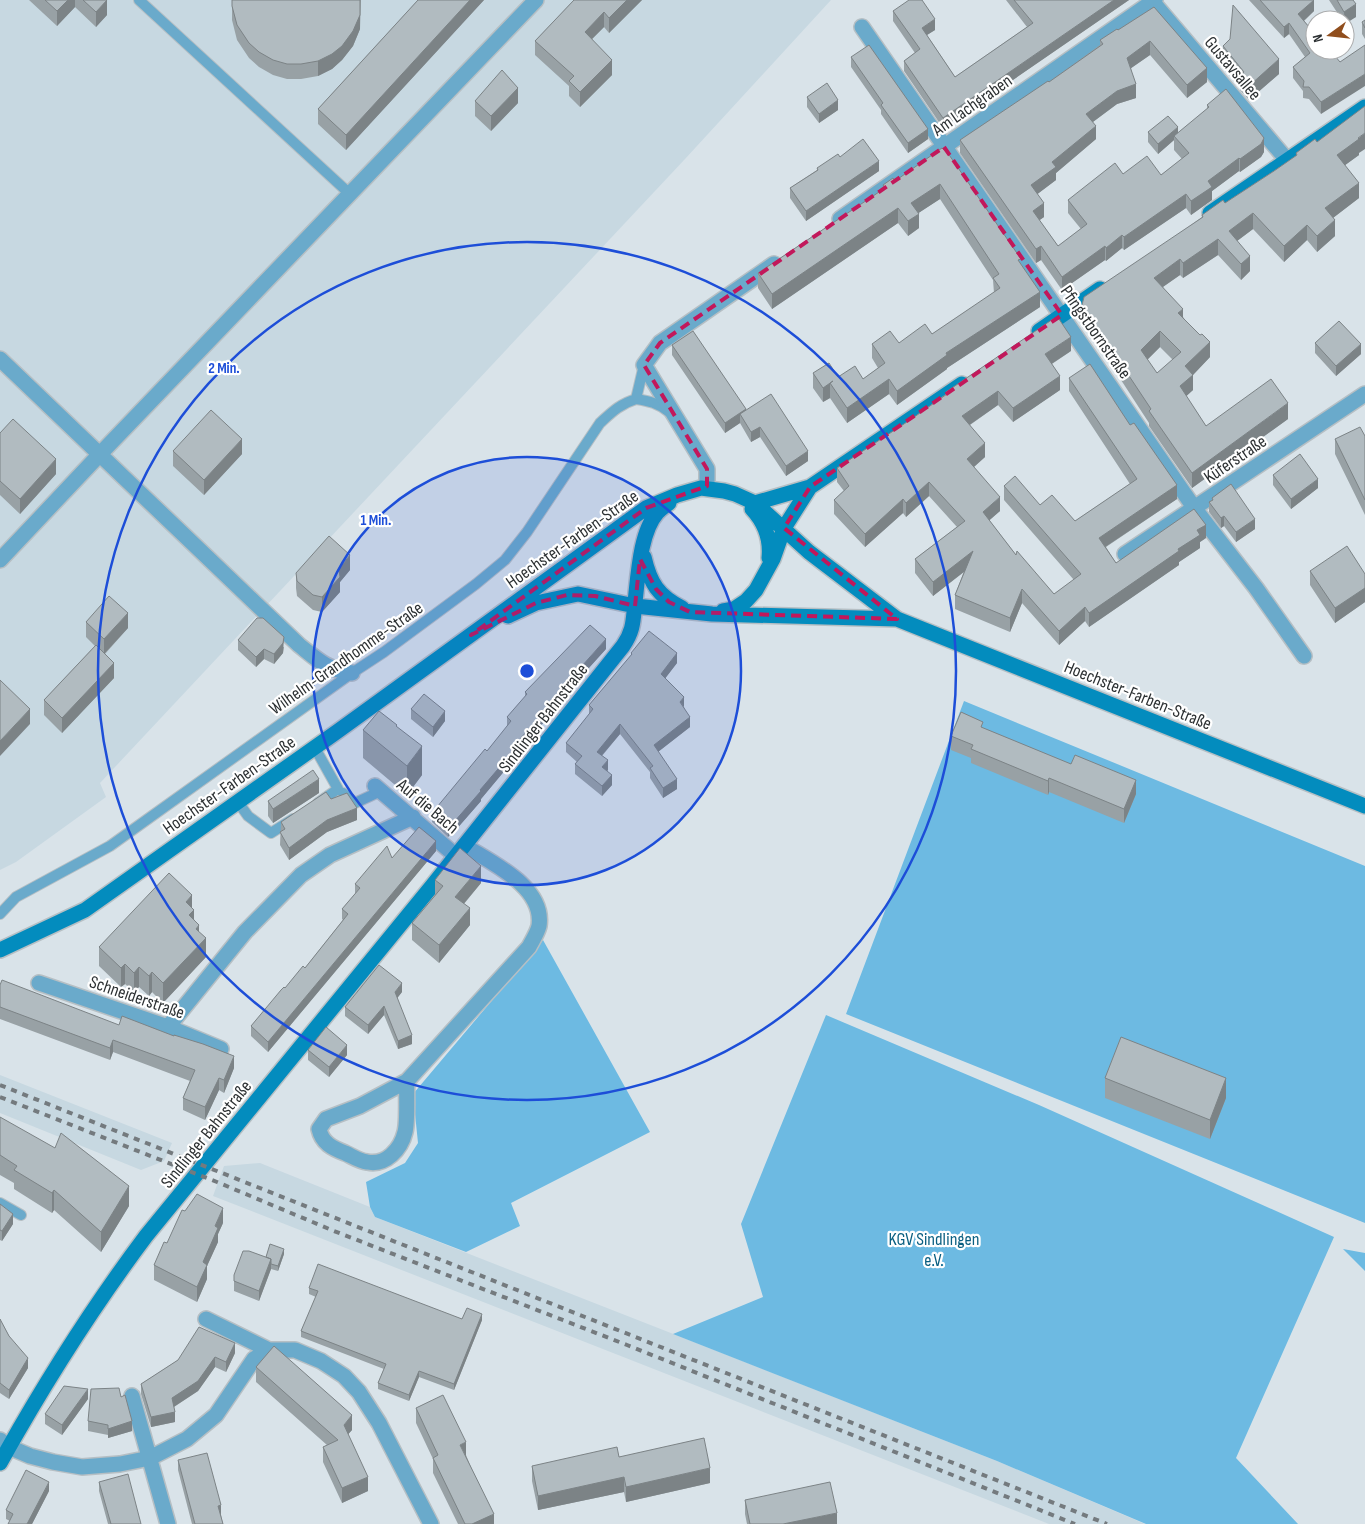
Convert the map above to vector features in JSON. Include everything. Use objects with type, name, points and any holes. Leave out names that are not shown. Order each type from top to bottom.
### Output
[{"type":"main road","points":[[1199,221],[1365,107]]},
{"type":"main road","points":[[1028,338],[1110,282]]},
{"type":"main road","points":[[768,567],[768,534],[749,501],[810,487],[971,377]]},
{"type":"main road","points":[[712,614],[734,609],[746,601],[756,590],[773,559],[784,528],[810,487]]},
{"type":"main road","name":"Hoechster-Farben-Straße","points":[[0,950],[85,910],[315,748],[646,508],[677,495],[707,488],[724,491],[749,501],[784,528],[809,552],[897,620],[1365,806]]},
{"type":"main road","points":[[677,495],[656,514],[646,534],[642,549],[648,574],[656,589],[669,602],[690,612]]},
{"type":"main road","name":"Sindlinger Bahnstraße","points":[[0,1463],[4,1443],[116,1275],[461,851],[623,646],[634,621],[642,549]]},
{"type":"main road","name":"Hoechster-Farben-Straße","points":[[471,634],[536,603],[578,594],[595,596],[635,606],[712,614],[897,620]]},
{"type":"street","points":[[0,560],[100,453],[536,0]]},
{"type":"street","name":"Am Lachgraben","points":[[831,224],[1153,1]]},
{"type":"street","name":"Gustavsallee","points":[[1153,1],[1287,160]]},
{"type":"street","name":"Pfingstbornstraße","points":[[862,27],[1194,509],[1256,588],[1304,656]]},
{"type":"street","points":[[707,488],[707,469],[644,365],[660,343],[783,258]]},
{"type":"street","points":[[0,359],[299,645],[324,665],[336,671],[352,673]]},
{"type":"street","name":"Küferstraße","points":[[1124,554],[1365,394]]},
{"type":"street","name":"Auf die Bach","points":[[378,789],[413,818],[461,851]]},
{"type":"street","points":[[168,1027],[245,932],[301,875],[330,855],[413,818]]},
{"type":"street","points":[[407,1081],[405,1131],[391,1156],[383,1162],[366,1162],[331,1148],[321,1138],[319,1129],[326,1118],[360,1106],[407,1081],[529,947],[538,929],[540,917],[532,896],[514,876],[461,851]]},
{"type":"street","name":"Schneiderstraße","points":[[39,983],[168,1027],[221,1049]]},
{"type":"street","points":[[206,1319],[269,1350],[295,1350],[321,1361],[344,1376],[359,1392],[379,1423],[431,1524]]},
{"type":"street","points":[[4,1443],[30,1456],[53,1462],[82,1466],[120,1464],[150,1458],[187,1440],[216,1415],[254,1359],[269,1350]]},
{"type":"street","points":[[132,1396],[168,1524]]},
{"type":"lane","points":[[139,0],[350,195]]},
{"type":"lane","points":[[644,365],[636,398],[660,405],[683,428]]},
{"type":"lane","name":"Wilhelm-Grandhomme-Straße","points":[[0,914],[16,897],[110,846],[384,652],[476,584],[505,560],[527,532],[600,423],[623,403],[636,398]]},
{"type":"lane","points":[[315,748],[338,789],[355,803],[378,789]]},
{"type":"lane","points":[[238,802],[248,816],[271,833],[338,789]]},
{"type":"lane","points":[[0,1203],[21,1215]]},
{"type":"highlighted area","points":[[944,147],[1062,315],[810,487],[784,528],[897,619],[690,612],[669,602],[656,589],[640,559],[635,606],[595,596],[567,595],[536,603],[471,635],[646,508],[707,486],[707,469],[644,365],[660,343]]},
{"type":"shaded area","points":[[0,0],[831,0],[685,159],[100,783],[106,797],[16,862],[0,870]]},
{"type":"shaded area","points":[[0,1075],[172,1143],[164,1161],[141,1170],[0,1113]]},
{"type":"shaded area","points":[[260,1163],[370,1207],[375,1217],[997,1461],[1145,1524],[1049,1524],[213,1196],[224,1166]]},
{"type":"green space","points":[[964,701],[1365,866],[1365,1223],[846,1014]]},
{"type":"green space","points":[[543,940],[650,1132],[511,1203],[520,1226],[466,1252],[375,1217],[370,1207],[366,1182],[405,1163],[418,1143],[413,1094]]},
{"type":"green space","name":"KGV Sindlingen e.V.","points":[[826,1015],[1039,1105],[1334,1237],[1236,1458],[1298,1524],[1146,1524],[997,1461],[673,1334],[763,1297],[741,1224]]},
{"type":"green space","points":[[1343,1249],[1365,1253],[1365,1271]]},
{"type":"building","points":[[45,0],[68,0],[57,11]]},
{"type":"building","points":[[83,0],[107,0],[96,12]]},
{"type":"building","points":[[232,0],[360,0],[360,15],[353,31],[342,46],[332,54],[318,61],[287,64],[273,60],[259,52],[249,43],[237,25]]},
{"type":"building","points":[[418,0],[470,0],[346,135],[318,109]]},
{"type":"building","points":[[574,0],[627,0],[609,18],[604,12],[585,32],[612,60],[580,92],[569,81],[574,76],[535,41]]},
{"type":"building","points":[[909,0],[922,0],[935,19],[922,28],[955,77],[1033,23],[1014,0],[1114,0],[943,118],[904,61],[920,49],[893,11]]},
{"type":"building","points":[[1260,0],[1314,0],[1298,14],[1305,22],[1305,46],[1289,23],[1284,27]]},
{"type":"building","points":[[1337,0],[1353,0],[1356,4],[1347,10],[1343,10]]},
{"type":"building","points":[[1233,5],[1279,59],[1249,86],[1240,75],[1244,72],[1223,46],[1230,39]]},
{"type":"building","points":[[1154,7],[1207,68],[1187,85],[1150,41],[1127,58],[1136,84],[1117,91],[1086,114],[1096,126],[1052,162],[1056,167],[1031,185],[1044,203],[1033,211],[1058,246],[1087,224],[1068,200],[1115,163],[1123,174],[1147,156],[1161,175],[1189,153],[1174,136],[1209,107],[1207,105],[1226,89],[1264,138],[1261,144],[1208,181],[1212,187],[1191,201],[1186,194],[1124,237],[1122,235],[1106,248],[1105,246],[1062,277],[1041,246],[1036,249],[960,140],[1103,44],[1100,40]]},
{"type":"building","points":[[869,45],[928,129],[908,143],[881,105],[883,103],[851,57]]},
{"type":"building","points":[[1365,45],[1365,74],[1321,102],[1309,87],[1303,87],[1304,81],[1293,67],[1305,57],[1305,60],[1338,60],[1340,62],[1343,60],[1355,60],[1355,52]]},
{"type":"building","points":[[502,70],[518,88],[491,116],[475,101]]},
{"type":"building","points":[[827,83],[838,100],[819,114],[807,97]]},
{"type":"building","points":[[1365,106],[1365,133],[1337,155],[1359,183],[1325,208],[1335,220],[1317,236],[1307,225],[1284,246],[1253,213],[1229,231],[1250,256],[1241,264],[1218,239],[1183,263],[1180,259],[1154,278],[1183,309],[1178,313],[1200,335],[1202,334],[1210,342],[1185,366],[1193,375],[1180,386],[1206,426],[1271,379],[1288,403],[1192,473],[1149,411],[1151,409],[1082,305],[1084,297],[1203,217],[1202,215],[1223,200],[1225,203],[1274,171],[1297,155],[1296,153],[1315,139],[1317,142]],"holes":[[[1160,331],[1181,352],[1157,373],[1141,350]]]},
{"type":"building","points":[[1168,116],[1178,127],[1158,144],[1148,132]]},
{"type":"building","points":[[863,139],[879,161],[806,211],[790,188],[838,154],[840,157]]},
{"type":"building","points":[[942,148],[945,149],[1021,259],[1018,260],[1040,292],[946,353],[947,355],[897,391],[889,379],[847,408],[830,383],[823,388],[813,373],[829,363],[838,377],[855,366],[863,379],[885,363],[872,344],[890,331],[899,343],[925,324],[932,334],[1000,288],[993,278],[999,274],[940,184],[911,203],[919,214],[908,221],[898,208],[772,294],[758,273],[885,188],[883,185],[893,178],[895,181]]},
{"type":"building","points":[[1053,319],[1059,319],[1071,337],[1045,354],[1060,376],[1013,408],[998,391],[962,416],[985,443],[967,459],[1000,497],[983,512],[1016,555],[1017,551],[1054,594],[1081,574],[1004,486],[1015,476],[1040,505],[1052,495],[1075,521],[1137,479],[1069,378],[1090,364],[1130,425],[1134,423],[1177,485],[1099,538],[1116,563],[1194,509],[1206,525],[1197,530],[1200,535],[1178,549],[1179,551],[1089,613],[1085,607],[1059,631],[1022,589],[1010,618],[955,595],[973,551],[933,582],[915,559],[965,521],[929,482],[906,503],[903,499],[865,534],[834,500],[849,486],[837,468],[910,420],[947,394],[946,392]]},
{"type":"building","points":[[1339,321],[1361,344],[1336,366],[1315,343]]},
{"type":"building","points":[[693,331],[746,409],[725,423],[672,345]]},
{"type":"building","points":[[771,394],[808,451],[786,466],[760,427],[751,432],[740,414]]},
{"type":"building","points":[[211,410],[242,439],[204,480],[173,451]]},
{"type":"building","points":[[13,419],[56,459],[20,499],[0,481],[0,433]]},
{"type":"building","points":[[1360,427],[1365,436],[1365,500],[1335,439]]},
{"type":"building","points":[[1300,454],[1318,479],[1291,499],[1273,475]]},
{"type":"building","points":[[1231,484],[1255,519],[1236,532],[1224,516],[1221,518],[1209,502]]},
{"type":"building","points":[[329,536],[350,555],[339,569],[340,577],[322,597],[313,595],[297,581],[296,573]]},
{"type":"building","points":[[1347,546],[1365,574],[1365,588],[1335,608],[1310,571]]},
{"type":"building","points":[[109,596],[128,613],[104,639],[86,622]]},
{"type":"building","points":[[257,618],[263,618],[284,637],[283,643],[274,654],[264,649],[256,657],[238,640]]},
{"type":"building","points":[[590,625],[606,639],[557,694],[559,695],[520,739],[522,741],[481,791],[448,827],[432,813],[511,721],[507,717],[527,694],[525,692]]},
{"type":"building","points":[[649,631],[677,653],[661,674],[684,697],[680,702],[690,717],[654,745],[677,779],[663,788],[650,768],[653,766],[620,724],[597,752],[608,760],[602,767],[612,775],[602,786],[575,764],[582,756],[566,743],[593,709],[589,705]]},
{"type":"building","points":[[96,645],[114,663],[62,718],[44,700]]},
{"type":"building","points":[[0,680],[30,709],[0,741]]},
{"type":"building","points":[[424,694],[445,711],[433,727],[411,709]]},
{"type":"building","points":[[379,711],[422,746],[407,766],[363,730]]},
{"type":"building","points":[[961,712],[983,722],[981,727],[1071,764],[1075,755],[1136,780],[1124,809],[1049,778],[1048,781],[971,749],[973,745],[951,736]]},
{"type":"building","points":[[313,770],[319,779],[273,809],[268,801]]},
{"type":"building","points":[[326,792],[331,799],[347,793],[357,808],[327,820],[289,848],[280,832],[285,829],[281,822]]},
{"type":"building","points":[[419,827],[436,841],[268,1042],[251,1026],[303,966],[305,968],[348,914],[342,909],[360,888],[355,884],[387,846],[392,858]]},
{"type":"building","points":[[460,848],[481,866],[455,897],[470,908],[439,945],[412,923],[443,886],[435,880]]},
{"type":"building","points":[[169,873],[192,895],[186,902],[194,910],[189,915],[199,925],[196,929],[206,938],[163,983],[152,972],[149,976],[139,967],[134,973],[125,964],[121,968],[99,947]]},
{"type":"building","points":[[379,965],[402,983],[395,992],[412,1035],[398,1041],[384,1006],[368,1025],[345,1007]]},
{"type":"building","points":[[2,980],[119,1025],[122,1016],[234,1056],[224,1080],[219,1078],[205,1107],[183,1098],[195,1070],[113,1040],[110,1048],[0,1007],[0,985]]},
{"type":"building","points":[[326,1027],[347,1045],[329,1067],[308,1050]]},
{"type":"building","points":[[1121,1037],[1226,1078],[1210,1120],[1105,1078]]},
{"type":"building","points":[[0,1117],[55,1148],[61,1133],[129,1186],[101,1232],[54,1190],[52,1193],[14,1170],[17,1166],[0,1155]]},
{"type":"building","points":[[197,1194],[223,1208],[215,1226],[218,1228],[203,1262],[207,1265],[197,1287],[154,1265],[164,1242],[167,1243],[182,1210],[185,1211]]},
{"type":"building","points":[[0,1204],[13,1214],[2,1231],[0,1230]]},
{"type":"building","points":[[270,1244],[284,1249],[278,1266],[271,1264],[271,1259],[266,1257]]},
{"type":"building","points":[[243,1251],[249,1251],[271,1259],[259,1291],[234,1281],[234,1275]]},
{"type":"building","points":[[318,1264],[462,1319],[467,1308],[482,1314],[454,1384],[419,1371],[409,1395],[378,1383],[386,1364],[301,1331],[318,1291],[309,1288]]},
{"type":"building","points":[[0,1319],[9,1336],[28,1358],[9,1390],[0,1383]]},
{"type":"building","points":[[199,1327],[235,1343],[226,1362],[215,1357],[198,1381],[172,1398],[175,1412],[151,1417],[141,1384],[178,1360]]},
{"type":"building","points":[[274,1346],[352,1415],[344,1425],[368,1477],[342,1488],[323,1447],[338,1440],[256,1367]]},
{"type":"building","points":[[64,1386],[88,1389],[62,1425],[45,1414]]},
{"type":"building","points":[[119,1388],[121,1397],[125,1395],[132,1421],[108,1429],[108,1425],[88,1421],[91,1389]]},
{"type":"building","points":[[443,1395],[466,1442],[460,1445],[494,1514],[472,1524],[465,1524],[433,1458],[438,1455],[416,1408]]},
{"type":"building","points":[[704,1438],[710,1468],[626,1487],[624,1477],[538,1496],[532,1466],[617,1447],[619,1457]]},
{"type":"building","points":[[207,1453],[221,1505],[218,1506],[223,1524],[195,1524],[178,1460]]},
{"type":"building","points":[[26,1470],[49,1482],[27,1524],[8,1524],[13,1514],[6,1510]]},
{"type":"building","points":[[128,1474],[141,1524],[111,1524],[99,1482]]},
{"type":"building","points":[[830,1482],[837,1513],[783,1524],[750,1524],[745,1500]]},
{"type":"railway","points":[[0,1085],[1107,1524]]},
{"type":"railway","points":[[0,1097],[1075,1524]]}]
